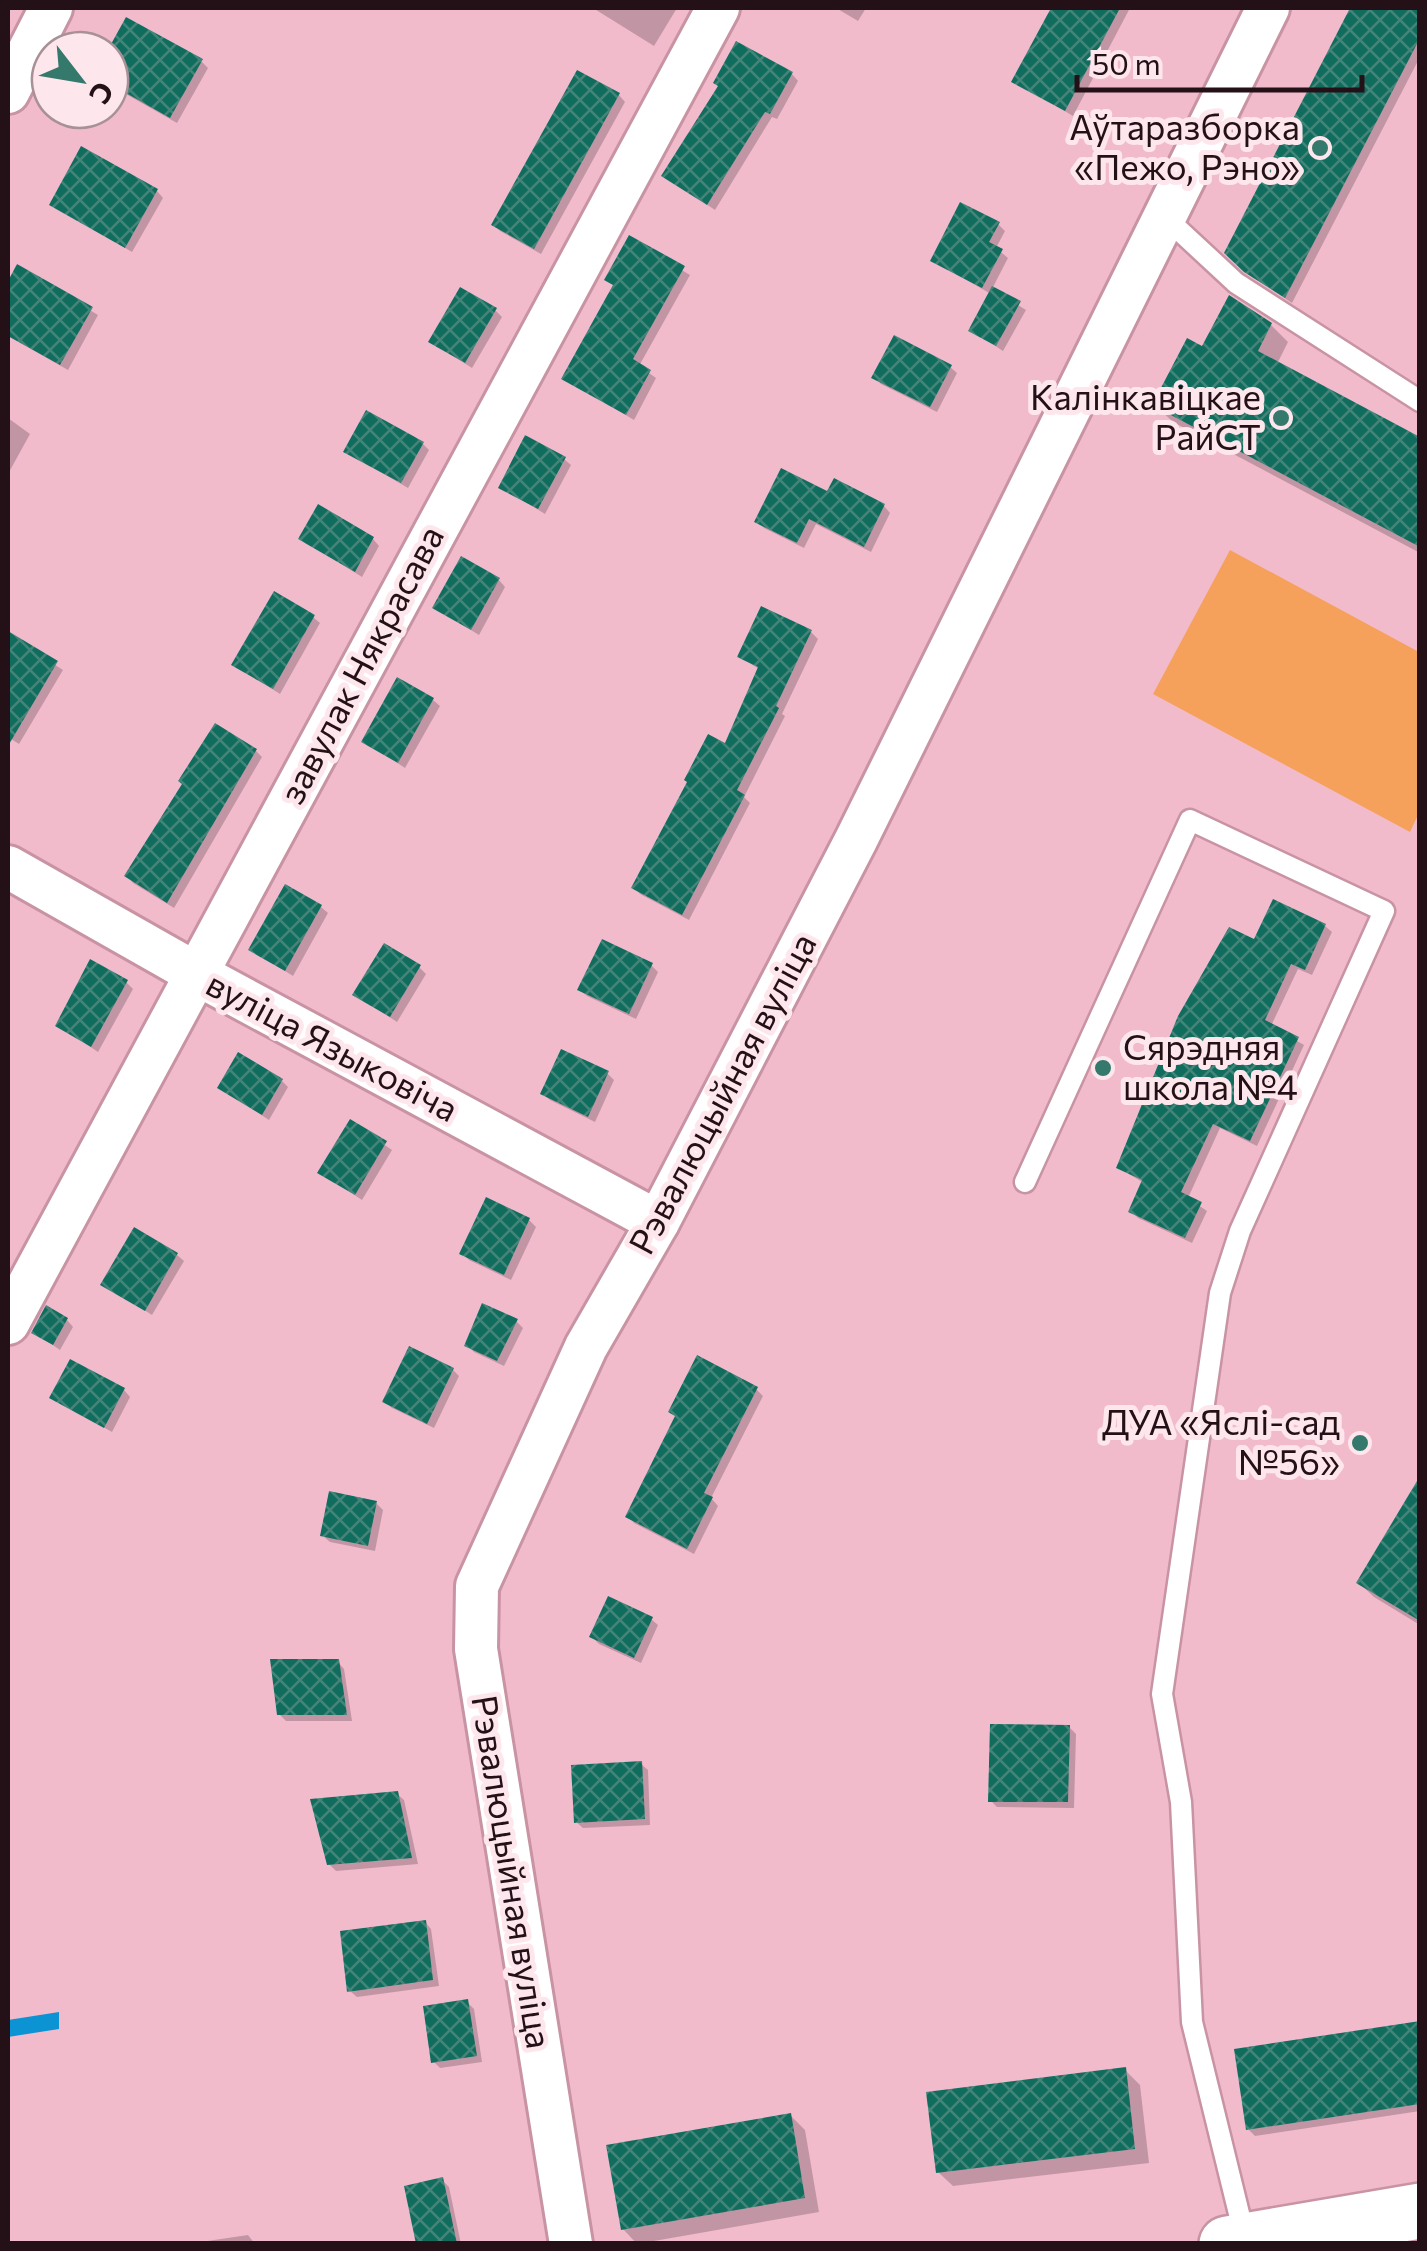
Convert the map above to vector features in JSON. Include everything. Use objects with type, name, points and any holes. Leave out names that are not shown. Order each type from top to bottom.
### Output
[{"type":"main road","points":[[1236,2242],[1420,2211]]},
{"type":"street","points":[[8,92],[51,8]]},
{"type":"street","name":"завулак Някрасава","points":[[8,1323],[718,8]]},
{"type":"street","name":"Рэвалюцыйная вуліца","points":[[571,2244],[476,1649],[476,1586],[586,1347],[658,1222],[856,840],[1268,8]]},
{"type":"street","name":"вуліца Языковіча","points":[[8,867],[195,973],[658,1222]]},
{"type":"lane","points":[[1166,218],[1236,282],[1420,400]]},
{"type":"lane","points":[[1024,1182],[1190,820],[1384,911],[1240,1231],[1220,1293],[1162,1694],[1181,1802],[1192,2022],[1236,2242]]},
{"type":"shaded area","points":[[1230,550],[1419,652],[1419,813],[1410,832],[1153,694]]},
{"type":"water","points":[[59,2012],[59,2029],[8,2037],[8,2020]]},
{"type":"building","points":[[1051,8],[1120,8],[1065,111],[1011,82]]},
{"type":"building","name":"Аўтаразборка «Пежо, Рэно»","points":[[1350,8],[1420,8],[1420,38],[1285,298],[1244,272],[1224,253]]},
{"type":"building","points":[[126,17],[203,59],[170,118],[130,95],[130,30],[119,30]]},
{"type":"building","points":[[736,41],[793,72],[770,114],[765,112],[707,205],[661,176],[718,86],[713,83]]},
{"type":"building","points":[[577,70],[620,93],[534,249],[491,225]]},
{"type":"building","points":[[81,146],[158,189],[125,248],[49,205]]},
{"type":"building","points":[[960,202],[1000,222],[989,242],[1003,249],[982,288],[930,261]]},
{"type":"building","points":[[629,235],[685,266],[633,359],[651,370],[626,415],[561,379],[613,285],[604,280]]},
{"type":"building","points":[[17,264],[93,307],[60,365],[8,336],[8,281]]},
{"type":"building","points":[[992,286],[1021,301],[996,346],[968,331]]},
{"type":"building","points":[[460,287],[497,308],[465,363],[428,342]]},
{"type":"building","name":"Калінкавіцкае РайСТ","points":[[1229,295],[1272,323],[1258,351],[1420,437],[1420,547],[1152,405],[1187,338],[1202,346]]},
{"type":"building","points":[[894,335],[952,365],[930,407],[871,378]]},
{"type":"building","points":[[366,410],[424,442],[401,483],[343,452]]},
{"type":"building","points":[[525,435],[566,457],[538,509],[498,488]]},
{"type":"building","points":[[781,468],[827,491],[834,478],[885,504],[864,547],[809,519],[797,543],[754,522]]},
{"type":"building","points":[[318,504],[374,537],[355,572],[298,539]]},
{"type":"building","points":[[461,556],[500,578],[471,630],[432,608]]},
{"type":"building","points":[[274,591],[315,615],[273,689],[231,665]]},
{"type":"building","points":[[761,606],[812,630],[776,706],[779,708],[737,790],[745,795],[682,915],[631,888],[708,734],[725,743],[758,667],[737,657]]},
{"type":"building","points":[[8,631],[58,661],[8,746]]},
{"type":"building","points":[[397,677],[434,698],[398,763],[361,742]]},
{"type":"building","points":[[215,723],[257,749],[167,903],[124,876]]},
{"type":"building","points":[[285,884],[322,905],[285,971],[248,950]]},
{"type":"building","points":[[1273,899],[1326,924],[1305,970],[1291,964],[1265,1020],[1299,1037],[1250,1141],[1213,1124],[1181,1192],[1202,1202],[1185,1238],[1128,1212],[1142,1180],[1116,1168],[1178,1016],[1229,927],[1254,939]]},
{"type":"building","points":[[602,939],[653,963],[629,1014],[577,990]]},
{"type":"building","points":[[384,943],[421,965],[390,1017],[352,995]]},
{"type":"building","points":[[90,959],[128,980],[91,1047],[55,1026]]},
{"type":"building","points":[[561,1049],[609,1071],[588,1117],[540,1094]]},
{"type":"building","points":[[238,1052],[283,1079],[262,1115],[217,1088]]},
{"type":"building","points":[[350,1119],[387,1141],[355,1195],[317,1173]]},
{"type":"building","points":[[486,1197],[530,1218],[504,1275],[459,1254]]},
{"type":"building","points":[[134,1227],[178,1253],[145,1311],[100,1285]]},
{"type":"building","points":[[482,1303],[518,1319],[497,1361],[464,1346]]},
{"type":"building","points":[[46,1305],[68,1318],[53,1345],[31,1333]]},
{"type":"building","points":[[409,1346],[454,1368],[427,1424],[382,1402]]},
{"type":"building","points":[[697,1355],[758,1387],[704,1493],[713,1497],[687,1549],[625,1517],[675,1416],[668,1412]]},
{"type":"building","points":[[70,1359],[125,1388],[104,1428],[49,1398]]},
{"type":"building","name":"ДУА «Яслі-сад №56»","points":[[1420,1476],[1420,1621],[1356,1583]]},
{"type":"building","points":[[329,1491],[377,1501],[368,1546],[320,1536]]},
{"type":"building","points":[[608,1596],[653,1617],[634,1658],[589,1637]]},
{"type":"building","points":[[270,1659],[339,1659],[347,1715],[277,1715]]},
{"type":"building","points":[[990,1724],[1070,1725],[1068,1802],[988,1802]]},
{"type":"building","points":[[642,1761],[645,1819],[574,1823],[571,1765]]},
{"type":"building","points":[[398,1791],[412,1858],[327,1865],[310,1799]]},
{"type":"building","points":[[426,1920],[433,1980],[347,1992],[340,1931]]},
{"type":"building","points":[[468,1999],[477,2056],[431,2063],[423,2006]]},
{"type":"building","points":[[1420,2021],[1420,2104],[1246,2130],[1234,2049]]},
{"type":"building","points":[[1126,2067],[1135,2149],[936,2173],[926,2092]]},
{"type":"building","points":[[791,2113],[805,2198],[621,2230],[606,2145]]},
{"type":"building","points":[[443,2177],[457,2244],[416,2244],[404,2186]]},
{"type":"place","name":"Аўтаразборка «Пежо, Рэно»","points":[[1320,148]]},
{"type":"place","name":"Калінкавіцкае РайСТ","points":[[1281,418]]},
{"type":"place","name":"Сярэдняя школа №4","points":[[1103,1068]]},
{"type":"place","name":"ДУА «Яслі-сад №56»","points":[[1360,1443]]}]
